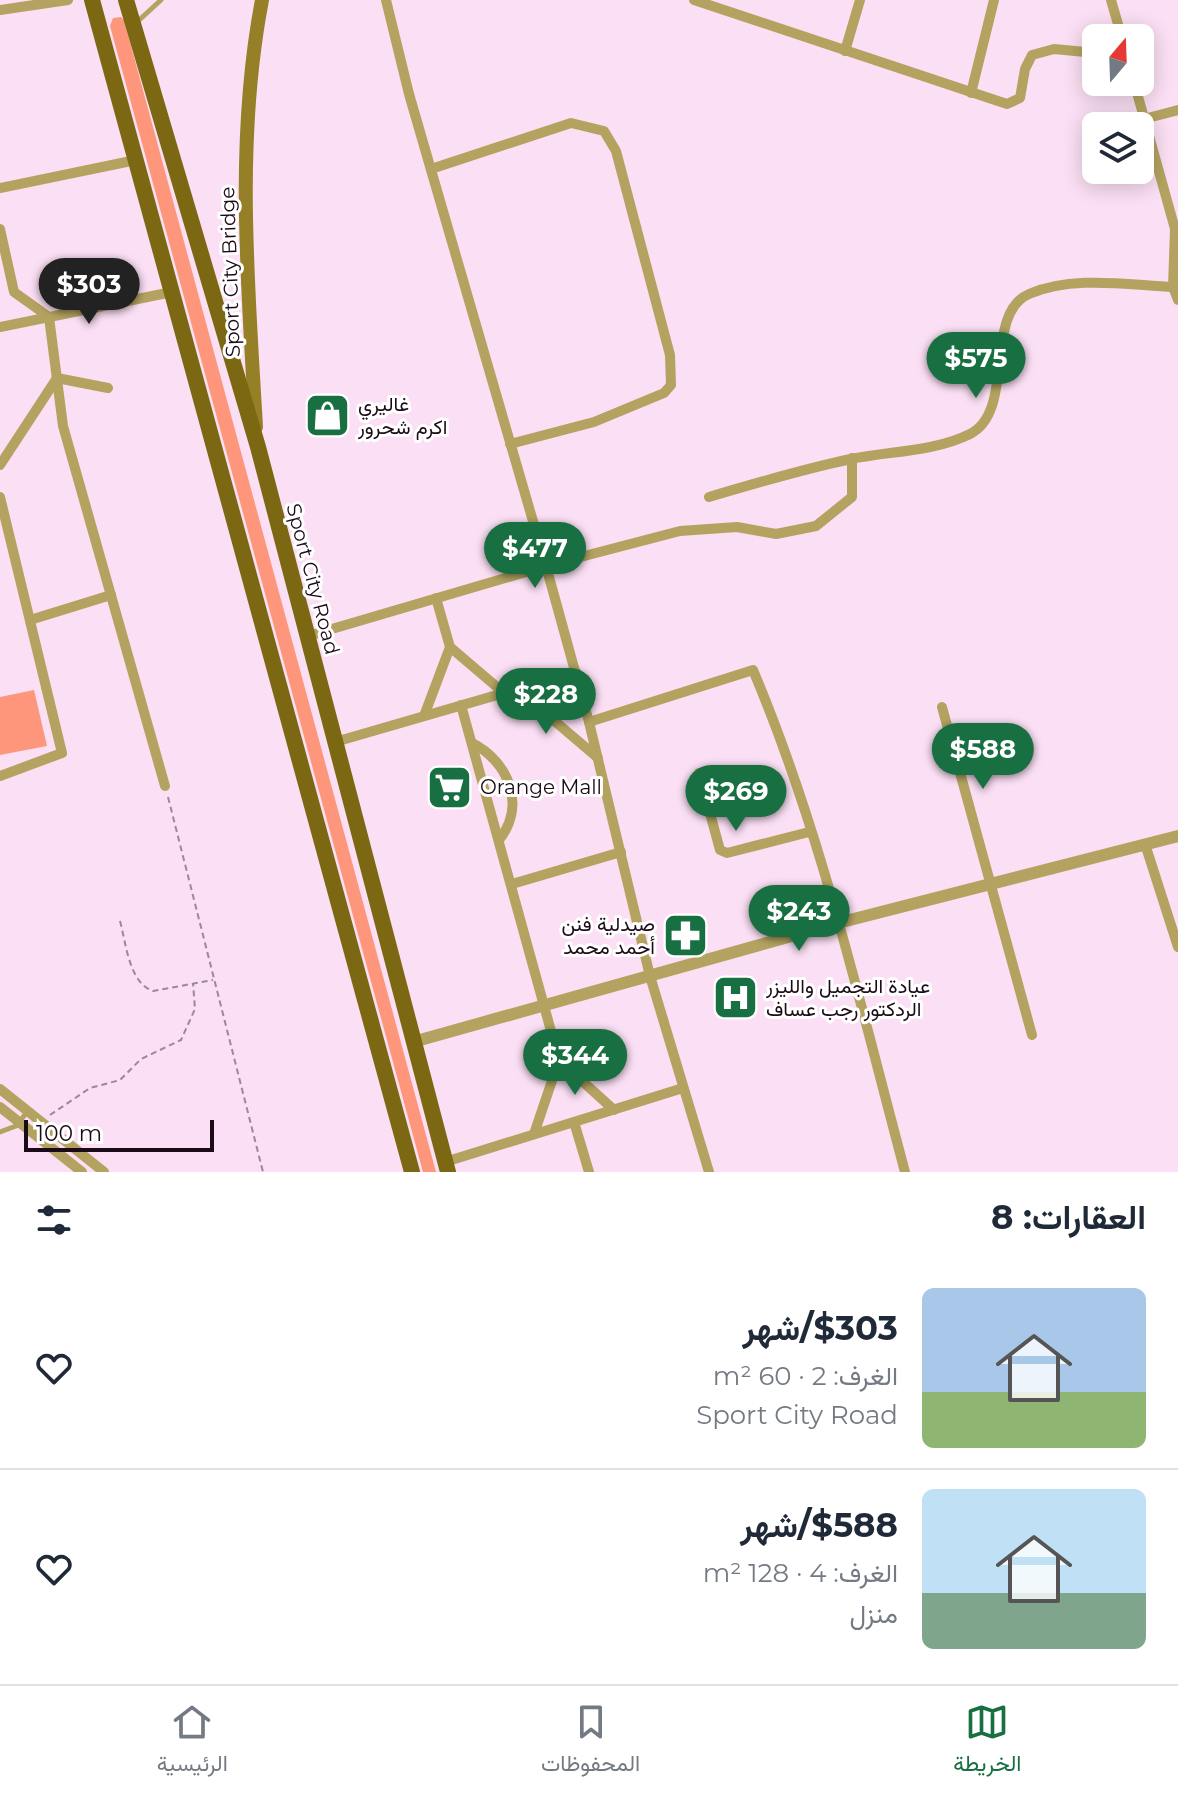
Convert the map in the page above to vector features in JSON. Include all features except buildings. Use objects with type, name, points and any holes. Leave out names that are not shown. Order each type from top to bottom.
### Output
[{"type":"main road","points":[[92,0],[412,1172]]},
{"type":"main road","name":"Sport City Road","points":[[126,0],[258,447],[446,1167]]},
{"type":"main road","name":"Sport City Bridge","points":[[258,447],[244,211],[254,42],[262,0]]},
{"type":"street","points":[[0,10],[68,0]]},
{"type":"street","points":[[386,0],[431,169],[576,672],[650,976],[709,1172]]},
{"type":"street","points":[[694,0],[971,93],[1014,103],[1020,98],[1025,69],[1032,55],[1054,49],[1082,52]]},
{"type":"street","points":[[845,51],[860,0]]},
{"type":"street","points":[[971,93],[994,0]]},
{"type":"street","points":[[1111,0],[1118,24]]},
{"type":"street","points":[[1154,116],[1178,110]]},
{"type":"street","points":[[431,169],[571,123],[604,131],[616,151],[670,355],[671,385],[664,393],[594,422],[510,444]]},
{"type":"street","points":[[1154,154],[1175,229],[1173,287],[1178,300]]},
{"type":"street","points":[[0,188],[136,160]]},
{"type":"street","points":[[0,229],[14,292],[49,317],[63,426],[165,786]]},
{"type":"street","points":[[709,497],[852,458],[946,443],[972,433],[992,410],[1013,307],[1027,295],[1080,282],[1173,287]]},
{"type":"street","points":[[0,327],[172,292]]},
{"type":"street","points":[[57,378],[108,388]]},
{"type":"street","points":[[0,465],[57,378]]},
{"type":"street","points":[[308,636],[546,566],[700,527],[737,527],[776,534],[816,526],[852,497],[852,458]]},
{"type":"street","points":[[0,497],[62,753],[0,776]]},
{"type":"street","points":[[30,620],[111,595]]},
{"type":"street","points":[[436,598],[450,647],[504,693]]},
{"type":"street","points":[[424,716],[450,647]]},
{"type":"street","points":[[589,722],[753,670],[777,727],[838,923],[905,1172]]},
{"type":"street","points":[[335,742],[576,672]]},
{"type":"street","points":[[517,689],[598,758]]},
{"type":"street","points":[[461,705],[559,1060],[534,1134]]},
{"type":"street","points":[[942,707],[1032,1035]]},
{"type":"street","points":[[472,743],[501,765],[512,791],[511,814],[499,840]]},
{"type":"street","points":[[699,773],[720,850],[727,853],[809,832]]},
{"type":"street","points":[[413,1042],[838,923],[1178,836]]},
{"type":"street","points":[[1145,844],[1178,947]]},
{"type":"street","points":[[512,884],[621,852]]},
{"type":"street","points":[[559,1060],[614,1110]]},
{"type":"street","points":[[446,1167],[534,1134],[683,1088]]},
{"type":"street","points":[[0,1089],[43,1120],[104,1172]]},
{"type":"street","points":[[0,1107],[82,1172]]},
{"type":"street","points":[[574,1122],[589,1172]]},
{"type":"lane","points":[[133,25],[161,0]]},
{"type":"lane","points":[[0,1132],[21,1122],[28,1109]]},
{"type":"path","points":[[165,786],[263,1172]]},
{"type":"path","points":[[120,921],[134,973],[145,988],[153,991],[214,979]]},
{"type":"path","points":[[43,1120],[83,1092],[120,1080],[141,1059],[181,1040],[195,1009],[193,983]]},
{"type":"shaded area","points":[[121,17],[436,1172],[423,1172],[110,26],[113,18]]},
{"type":"shaded area","points":[[34,690],[47,746],[0,755],[0,697]]},
{"type":"place","name":"غاليري اكرم شحرور","points":[[327,415]]},
{"type":"place","name":"Orange Mall","points":[[449,787]]},
{"type":"place","name":"صيدلية فنن أحمد محمد","points":[[686,936]]},
{"type":"place","name":"عيادة التجميل والليزر الردكتور رجب عساف","points":[[735,997]]}]
